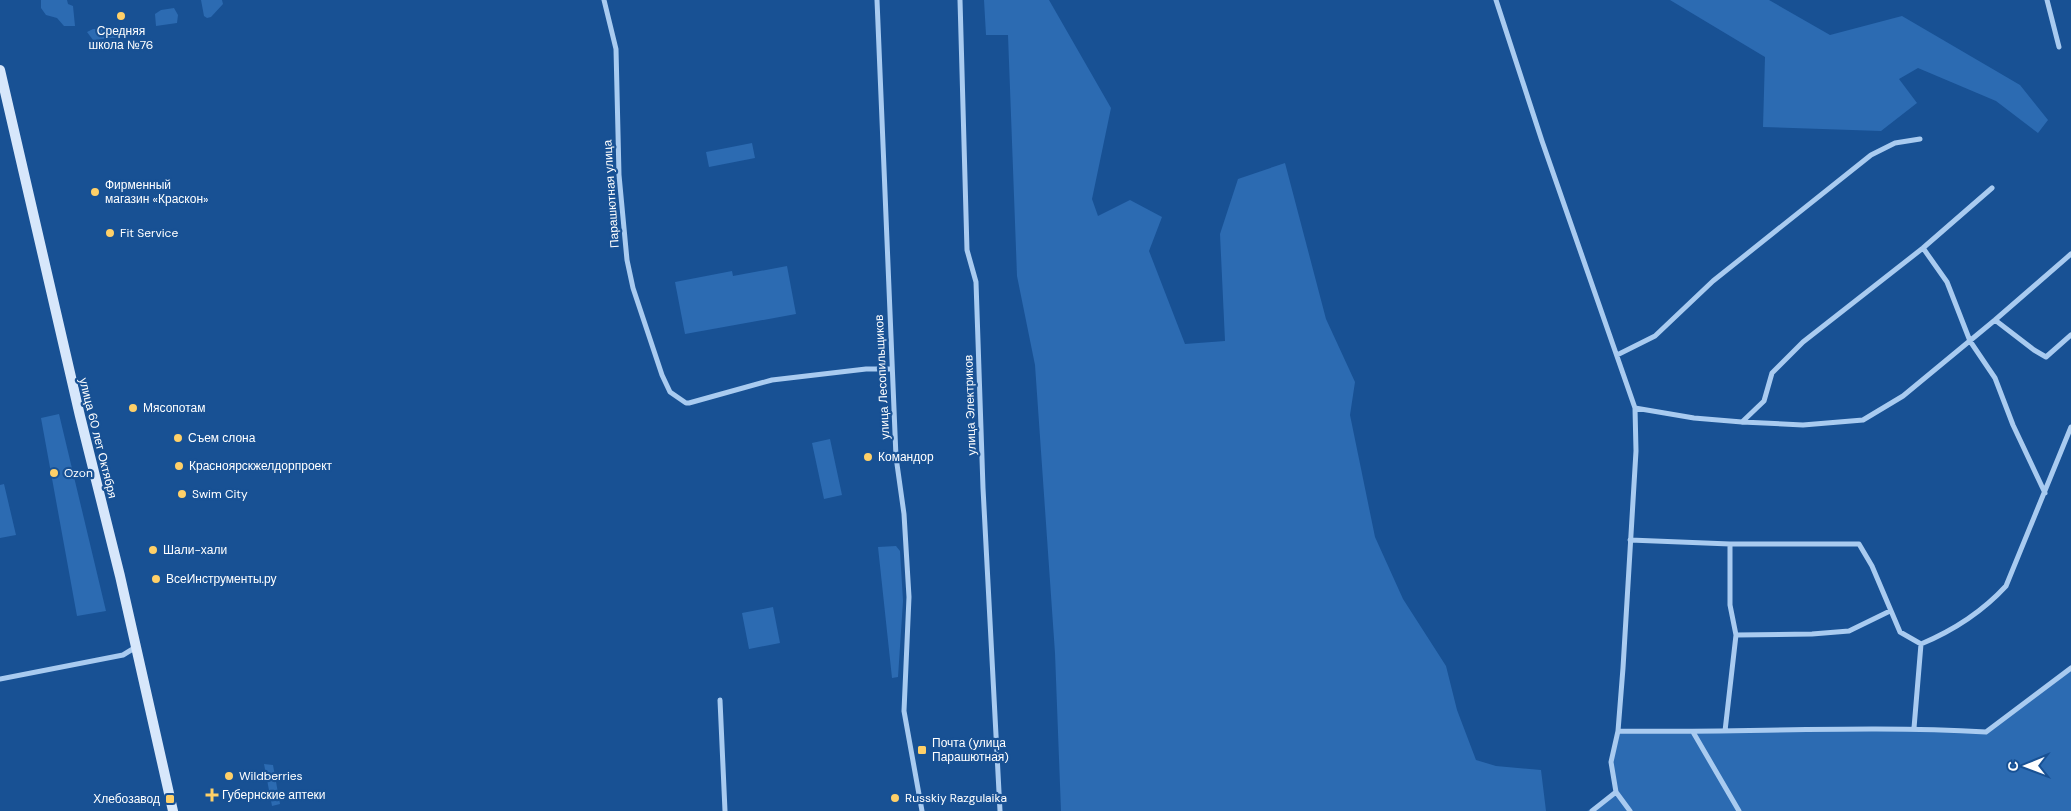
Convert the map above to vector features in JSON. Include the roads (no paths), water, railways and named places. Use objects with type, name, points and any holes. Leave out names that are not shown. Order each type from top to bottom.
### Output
[{"type":"main road","name":"улица 60 лет Октября","points":[[0,70],[173,811]]},
{"type":"street","name":"Парашютная улица","points":[[604,0],[617,56],[618,156],[622,231],[626,260],[633,288],[662,375],[670,392],[686,403],[700,401],[772,380],[857,370],[892,369]]},
{"type":"street","name":"улица Лесопильщиков","points":[[877,0],[896,457],[904,514],[909,597],[904,711],[922,811]]},
{"type":"street","name":"улица Электриков","points":[[960,0],[966,250],[976,282],[982,488],[1000,811]]},
{"type":"street","points":[[1496,0],[1542,141],[1635,408],[1636,451],[1618,731],[1611,762],[1616,792],[1630,811]]},
{"type":"street","points":[[2046,0],[2059,47]]},
{"type":"street","points":[[1617,355],[1655,336],[1713,281],[1871,155],[1895,143],[1920,139]]},
{"type":"street","points":[[1742,422],[1764,401],[1772,374],[1802,342],[1923,248],[1992,188]]},
{"type":"street","points":[[1923,248],[1947,282],[1970,341],[1995,378],[2013,425],[2045,493]]},
{"type":"street","points":[[1635,408],[1694,418],[1742,422],[1803,425],[1863,420],[1903,396],[2071,254]]},
{"type":"street","points":[[1995,320],[2034,350],[2046,356],[2071,335]]},
{"type":"street","points":[[1921,644],[1936,638],[1990,604],[2006,586],[2071,428]]},
{"type":"street","points":[[1630,540],[1730,544],[1859,544],[1872,566],[1900,632],[1921,644]]},
{"type":"street","points":[[1725,731],[1736,635],[1730,605],[1730,544]]},
{"type":"street","points":[[1736,635],[1812,634],[1849,631],[1890,611]]},
{"type":"street","points":[[1914,728],[1921,644]]},
{"type":"street","points":[[0,679],[123,655],[136,647]]},
{"type":"street","points":[[1618,731],[1693,732],[1914,728],[1986,732],[2071,668]]},
{"type":"street","points":[[720,700],[725,811]]},
{"type":"street","points":[[1693,732],[1739,811]]},
{"type":"street","points":[[1592,811],[1616,792]]},
{"type":"place","name":"Средняя школа №76","points":[[121,16]]},
{"type":"place","name":"Фирменный магазин «Краскон»","points":[[95,192]]},
{"type":"place","name":"Fit Service","points":[[110,233]]},
{"type":"place","name":"Мясопотам","points":[[133,408]]},
{"type":"place","name":"Съем слона","points":[[178,438]]},
{"type":"place","name":"Командор","points":[[868,457]]},
{"type":"place","name":"Красноярскжелдорпроект","points":[[179,466]]},
{"type":"place","name":"Ozon","points":[[54,473]]},
{"type":"place","name":"Swim City","points":[[182,494]]},
{"type":"place","name":"Шали-хали","points":[[153,550]]},
{"type":"place","name":"ВсеИнструменты.ру","points":[[156,579]]},
{"type":"place","name":"Почта (улица Парашютная)","points":[[922,750]]},
{"type":"place","name":"Wildberries","points":[[229,776]]},
{"type":"place","name":"Губернские аптеки","points":[[212,795]]},
{"type":"place","name":"Russkiy Razgulaika","points":[[895,798]]},
{"type":"place","name":"Хлебозавод","points":[[170,799]]}]
